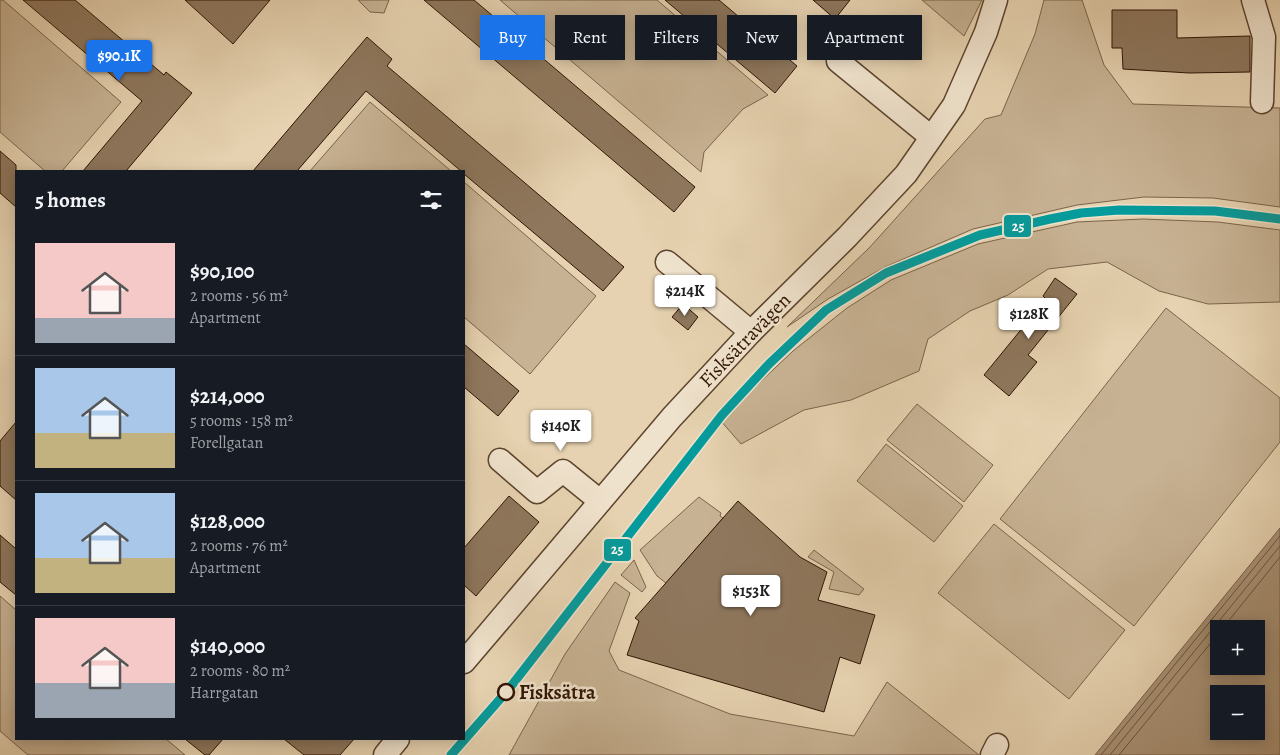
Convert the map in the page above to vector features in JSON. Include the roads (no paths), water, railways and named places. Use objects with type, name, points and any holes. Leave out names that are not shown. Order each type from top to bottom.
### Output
[{"type":"street","name":"Fisksätravägen","points":[[465,661],[677,411],[751,332],[847,237],[906,174],[954,105],[986,32],[996,0]]},
{"type":"street","points":[[1253,0],[1264,37],[1262,102]]},
{"type":"street","points":[[838,61],[931,137]]},
{"type":"street","points":[[667,262],[751,332]]},
{"type":"street","points":[[500,460],[537,492],[563,471],[600,501]]},
{"type":"street","points":[[385,755],[397,740]]},
{"type":"water","points":[[1280,528],[1280,755],[1095,755]]},
{"type":"place","name":"Fisksätra","points":[[506,692]]}]
